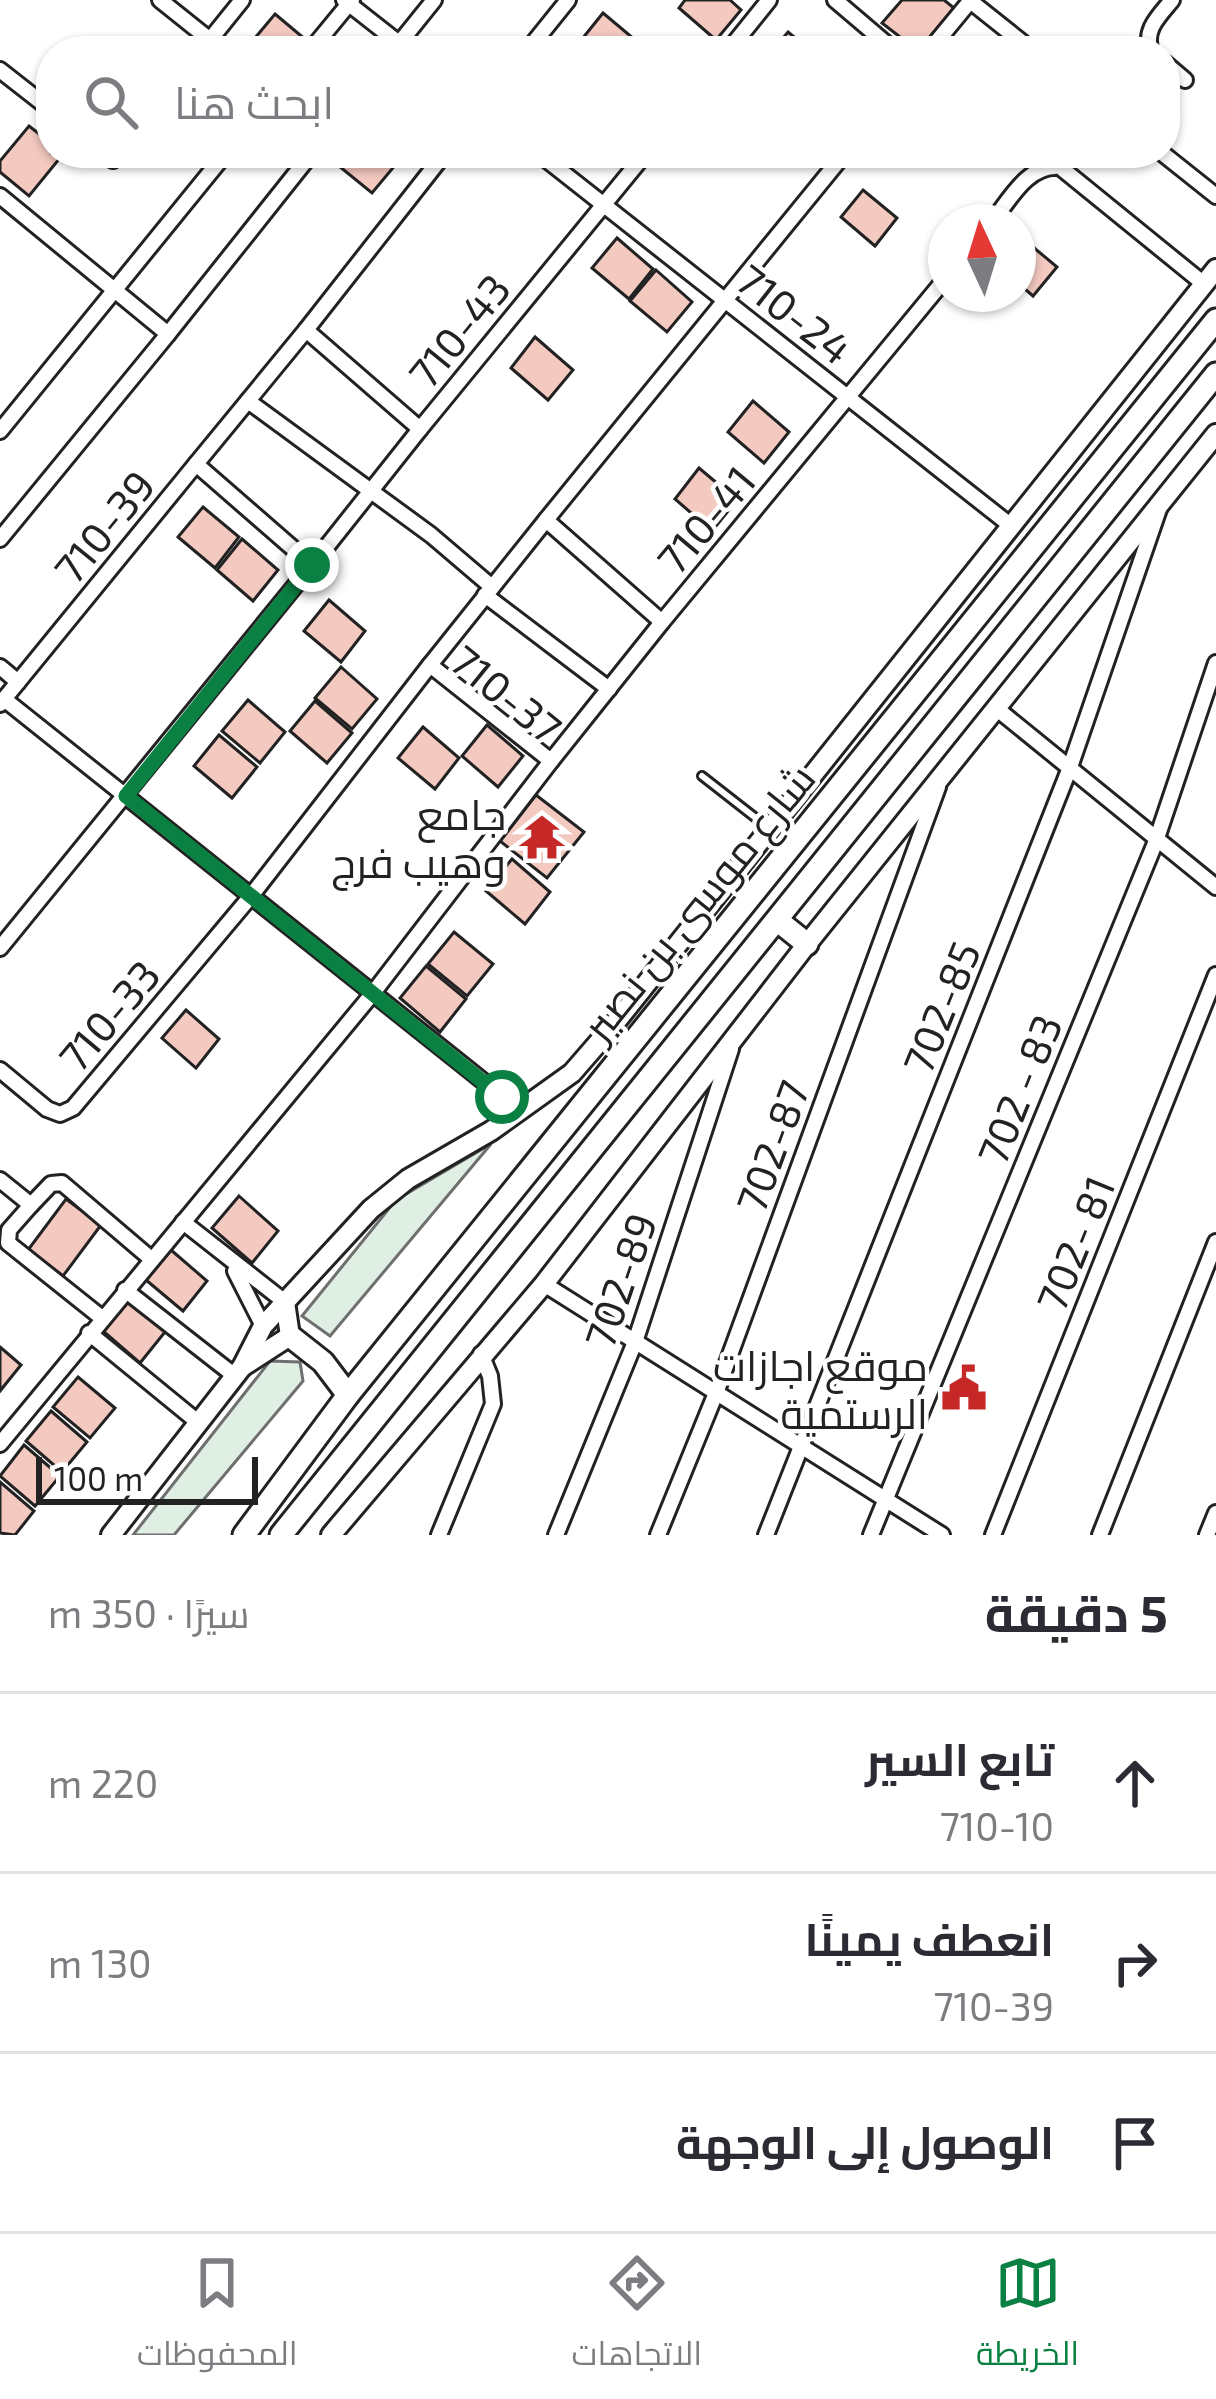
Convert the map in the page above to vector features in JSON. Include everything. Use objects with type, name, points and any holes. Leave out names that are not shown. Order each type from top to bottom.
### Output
[{"type":"main road","name":"شارع موسى بن نصير","points":[[244,1535],[348,1395],[1216,320]]},
{"type":"main road","name":"شارع موسى بن نصير","points":[[285,1535],[1216,374]]},
{"type":"main road","points":[[777,920],[807,944]]},
{"type":"main road","points":[[290,1336],[322,1362],[348,1395]]},
{"type":"street","points":[[160,0],[195,36]]},
{"type":"street","points":[[213,36],[242,0]]},
{"type":"street","points":[[408,36],[434,0]]},
{"type":"street","points":[[539,36],[568,0]]},
{"type":"street","points":[[740,36],[769,0]]},
{"type":"street","points":[[835,0],[877,36]]},
{"type":"street","points":[[941,36],[970,0],[1015,36]]},
{"type":"street","points":[[1148,36],[1172,0]]},
{"type":"street","points":[[322,36],[349,1],[387,36]]},
{"type":"street","points":[[0,70],[36,98]]},
{"type":"street","points":[[1180,76],[1185,80]]},
{"type":"street","points":[[1180,167],[1216,196]]},
{"type":"street","points":[[0,431],[214,168]]},
{"type":"street","points":[[0,539],[300,168]]},
{"type":"street","points":[[196,464],[433,168]]},
{"type":"street","name":"710-24","points":[[557,168],[1010,525]]},
{"type":"street","name":"710-43","points":[[306,330],[420,429],[634,168]]},
{"type":"street","points":[[430,664],[833,168]]},
{"type":"street","points":[[1007,204],[1040,168]]},
{"type":"street","points":[[111,1535],[238,1371],[263,1326],[371,1208],[572,1072],[1210,277],[1061,168]]},
{"type":"street","points":[[0,196],[168,334]]},
{"type":"street","name":"710-41","points":[[546,520],[662,622],[928,300]]},
{"type":"street","points":[[248,401],[431,535],[489,591],[609,689]]},
{"type":"street","points":[[0,948],[420,429]]},
{"type":"street","points":[[331,1535],[544,1284],[807,944],[1216,434]]},
{"type":"street","name":"710-39","points":[[2,702],[196,464],[312,565]]},
{"type":"street","name":"702-85","points":[[766,1535],[1069,770],[1163,498]]},
{"type":"street","points":[[551,761],[662,622]]},
{"type":"street","name":"702 - 83","points":[[871,1535],[1156,841],[1216,663]]},
{"type":"street","name":"710-37","points":[[0,1444],[373,993],[551,761],[430,664],[251,896]]},
{"type":"street","points":[[0,667],[18,682]]},
{"type":"street","points":[[2,702],[373,993],[502,1097],[514,1114]]},
{"type":"street","points":[[996,708],[1216,887]]},
{"type":"street","name":"702-87","points":[[658,1535],[716,1393],[941,779]]},
{"type":"street","name":"710-33","points":[[0,1070],[47,1109],[60,1114],[74,1108],[251,896]]},
{"type":"street","name":"702- 81","points":[[994,1535],[1216,976]]},
{"type":"street","name":"702-89","points":[[556,1535],[635,1342],[733,1043]]},
{"type":"street","points":[[0,1180],[31,1205]]},
{"type":"street","points":[[102,1318],[8,1243],[9,1230],[51,1184],[62,1183],[150,1258]]},
{"type":"street","points":[[183,1222],[285,1302],[290,1336],[238,1371]]},
{"type":"street","points":[[1100,1535],[1216,1242]]},
{"type":"street","points":[[229,1261],[263,1326]]},
{"type":"street","points":[[544,1284],[942,1535]]},
{"type":"street","points":[[125,1289],[238,1371]]},
{"type":"street","points":[[89,1334],[199,1423]]},
{"type":"street","points":[[439,1535],[493,1404],[490,1376],[481,1354]]},
{"type":"street","points":[[1207,1535],[1216,1513]]},
{"type":"lane","points":[[701,776],[769,828]]},
{"type":"green space","points":[[491,1144],[330,1336],[302,1316],[396,1200]]},
{"type":"green space","points":[[270,1361],[300,1362],[303,1381],[174,1535],[133,1535]]},
{"type":"building","points":[[685,0],[730,0],[741,10],[719,36],[711,36],[679,8]]},
{"type":"building","points":[[902,0],[944,0],[954,8],[931,36],[899,36],[882,23]]},
{"type":"building","points":[[603,13],[630,36],[584,36]]},
{"type":"building","points":[[275,14],[301,36],[257,36]]},
{"type":"building","points":[[29,126],[36,131],[36,168],[52,168],[29,196],[0,172],[0,161]]},
{"type":"building","points":[[341,168],[393,168],[372,193]]},
{"type":"building","points":[[863,190],[897,218],[875,246],[841,217]]},
{"type":"building","points":[[617,238],[653,269],[629,299],[592,268]]},
{"type":"building","points":[[1036,250],[1057,267],[1036,292]]},
{"type":"building","points":[[656,270],[692,302],[667,332],[630,301]]},
{"type":"building","points":[[535,337],[573,370],[548,400],[511,368]]},
{"type":"building","points":[[753,401],[789,432],[764,463],[728,432]]},
{"type":"building","points":[[699,468],[737,500],[712,531],[675,499]]},
{"type":"building","points":[[203,507],[239,537],[215,568],[178,537]]},
{"type":"building","points":[[242,539],[278,570],[253,601],[217,570]]},
{"type":"building","points":[[329,600],[365,631],[341,662],[304,631]]},
{"type":"building","points":[[341,667],[377,699],[352,729],[315,698]]},
{"type":"building","points":[[248,700],[285,732],[260,763],[222,731]]},
{"type":"building","points":[[315,701],[352,733],[327,763],[290,731]]},
{"type":"building","points":[[487,725],[523,756],[498,787],[462,756]]},
{"type":"building","points":[[423,727],[459,758],[435,789],[398,758]]},
{"type":"building","points":[[219,735],[257,767],[232,798],[194,766]]},
{"type":"building","name":"جامع وهيب فرج","points":[[536,795],[584,832],[547,878],[500,841]]},
{"type":"building","points":[[512,859],[550,892],[525,924],[486,891]]},
{"type":"building","points":[[454,932],[493,964],[467,996],[428,964]]},
{"type":"building","points":[[426,966],[466,999],[440,1032],[400,998]]},
{"type":"building","points":[[186,1010],[219,1039],[196,1068],[162,1038]]},
{"type":"building","points":[[239,1196],[278,1231],[252,1263],[212,1228]]},
{"type":"building","points":[[66,1199],[101,1225],[63,1276],[28,1250]]},
{"type":"building","points":[[171,1250],[207,1281],[183,1311],[146,1280]]},
{"type":"building","points":[[129,1301],[165,1332],[140,1363],[103,1331]]},
{"type":"building","points":[[0,1347],[21,1365],[0,1391]]},
{"type":"building","points":[[78,1377],[115,1408],[90,1438],[53,1407]]},
{"type":"building","points":[[51,1411],[87,1442],[62,1472],[26,1441]]},
{"type":"building","points":[[24,1445],[60,1476],[35,1506],[0,1476]]},
{"type":"building","points":[[0,1482],[34,1511],[15,1535],[0,1533]]},
{"type":"place","name":"جامع وهيب فرج","points":[[542,837]]},
{"type":"place","name":"موقع اجازات الرستمية","points":[[964,1388]]},
{"type":"route","points":[[312,565],[126,796],[502,1097]]}]
